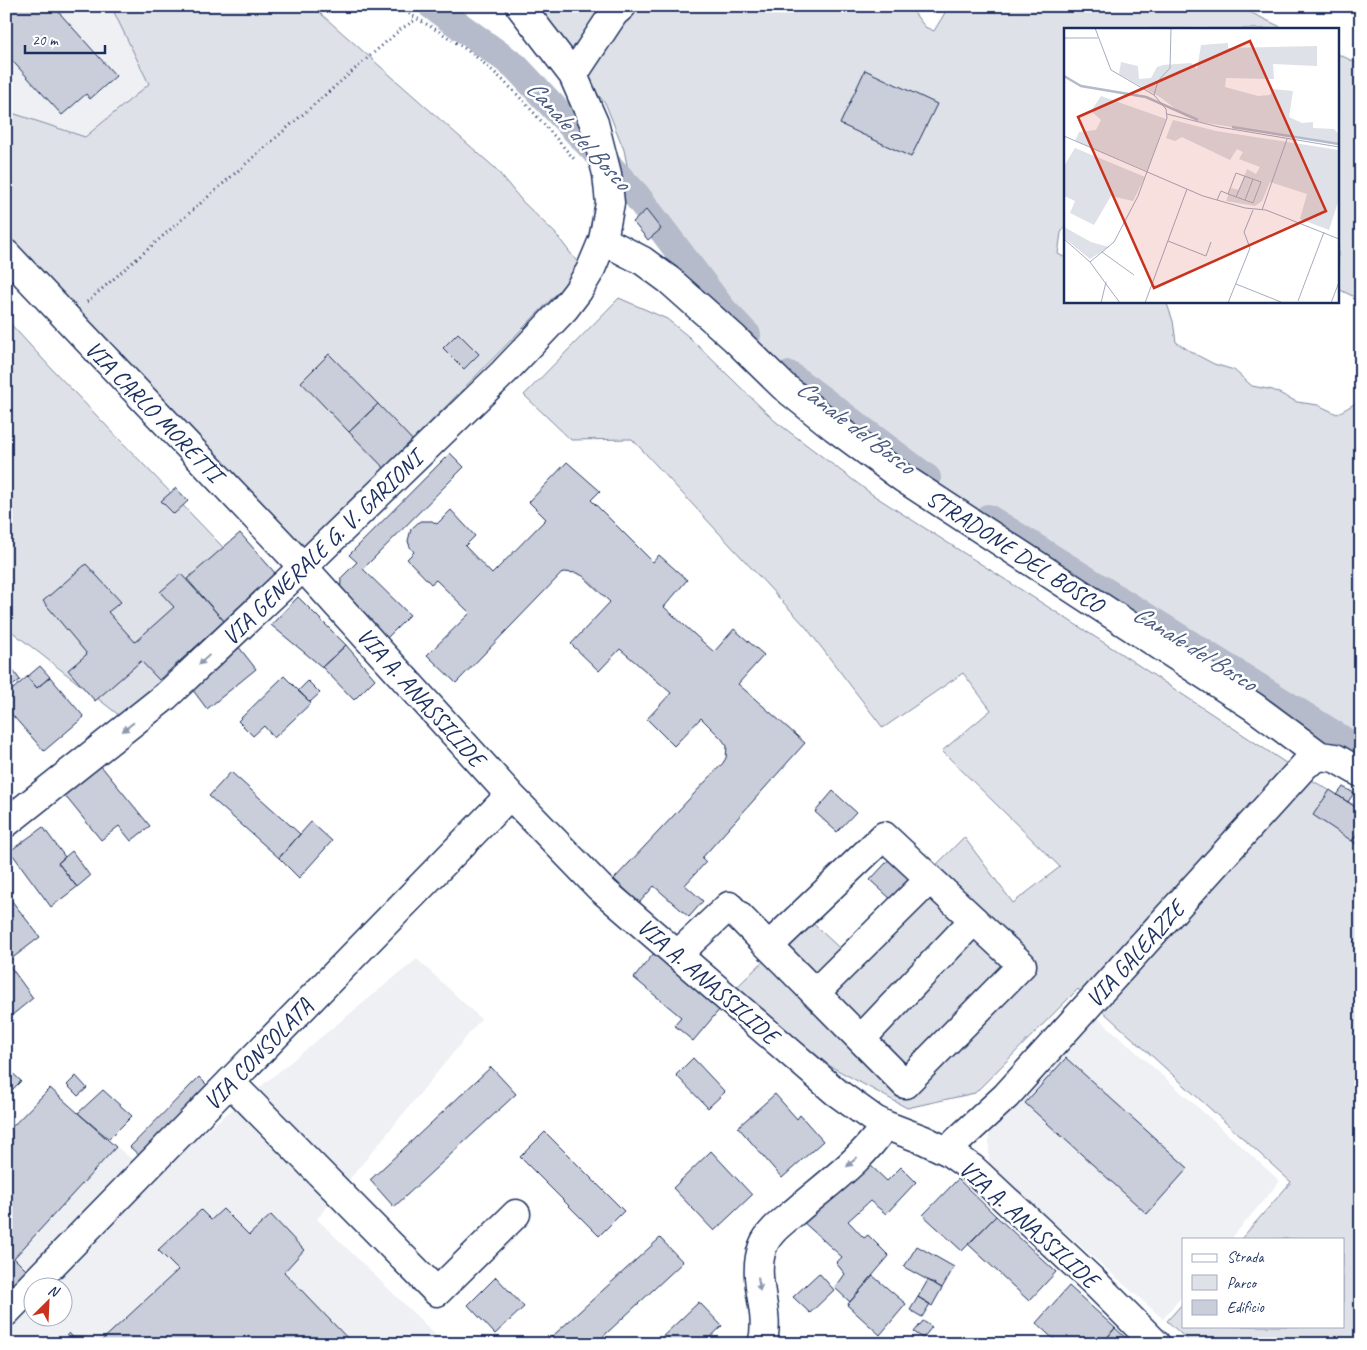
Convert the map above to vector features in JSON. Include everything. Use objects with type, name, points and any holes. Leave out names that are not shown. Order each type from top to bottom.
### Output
[{"type":"street","name":"VIA GENERALE G. V. GARIONI","points":[[6,823],[166,696],[303,567],[504,372],[565,308],[578,291],[590,271],[603,240],[610,203],[606,174],[594,123],[573,75],[520,6]]},
{"type":"street","points":[[573,75],[614,13],[622,6]]},
{"type":"street","name":"STRADONE DEL BOSCO","points":[[603,240],[643,261],[669,280],[727,331],[783,386],[834,427],[903,478],[1254,707],[1320,756]]},
{"type":"street","name":"VIA CARLO MORETTI","points":[[6,254],[303,567]]},
{"type":"street","name":"VIA A. ANASSILIDE","points":[[303,567],[510,795],[599,887],[836,1092],[864,1113],[885,1125],[949,1152],[973,1168],[1092,1280],[1156,1344]]},
{"type":"street","points":[[1320,756],[1335,758],[1361,773]]},
{"type":"street","name":"VIA GALEAZZE","points":[[949,1152],[957,1141],[1006,1096],[1306,764],[1320,756]]},
{"type":"street","name":"VIA CONSOLATA","points":[[6,1312],[510,795]]},
{"type":"street","points":[[678,954],[729,906],[906,1084],[1022,965],[884,836],[769,946]]},
{"type":"street","points":[[815,993],[930,879]]},
{"type":"street","points":[[861,1039],[974,920]]},
{"type":"street","points":[[230,1082],[437,1292],[516,1214]]},
{"type":"street","points":[[762,1344],[765,1330],[758,1273],[764,1244],[776,1228],[867,1148],[885,1125]]},
{"type":"path","points":[[396,6],[459,44],[490,68],[529,107],[580,166]]},
{"type":"path","points":[[68,320],[401,28],[417,19]]},
{"type":"shaded area","points":[[6,6],[111,6],[149,84],[85,137],[6,111]]},
{"type":"shaded area","points":[[417,959],[481,1019],[317,1219],[445,1344],[6,1344],[6,1147],[57,1100],[152,1175]]},
{"type":"shaded area","points":[[1095,1015],[1280,1181],[1232,1238],[1182,1238],[1182,1296],[1163,1319],[989,1165],[989,1133]]},
{"type":"green space","points":[[111,6],[312,6],[495,168],[523,202],[555,233],[582,268],[298,557],[6,248],[6,111],[85,137],[149,84]]},
{"type":"green space","points":[[532,6],[909,6],[925,27],[934,31],[949,6],[1237,6],[1283,28],[1064,28],[1064,228],[1061,233],[1058,254],[1064,257],[1064,302],[1166,302],[1173,321],[1176,342],[1214,364],[1234,370],[1252,386],[1273,390],[1297,402],[1318,405],[1337,414],[1361,400],[1361,763],[1139,617],[896,462],[801,391],[715,308],[701,266],[694,260],[654,205],[629,175],[624,150],[606,105]]},
{"type":"green space","points":[[1340,55],[1361,65],[1361,300],[1340,290]]},
{"type":"green space","points":[[619,298],[667,319],[689,337],[775,421],[873,495],[1117,651],[1310,779],[1361,809],[1361,1344],[1192,1344],[1167,1321],[1182,1304],[1182,1328],[1344,1328],[1344,1238],[1242,1238],[1291,1182],[1078,989],[975,1093],[907,1108],[830,1066],[735,989],[807,918],[847,955],[964,837],[1013,903],[1060,867],[942,751],[991,710],[963,673],[883,728],[805,626],[632,439],[571,440],[524,395]]},
{"type":"green space","points":[[6,319],[266,592],[120,716],[6,627]]},
{"type":"building","points":[[6,6],[56,6],[55,8],[116,76],[90,99],[86,94],[62,115],[6,54]]},
{"type":"building","points":[[865,70],[937,104],[911,157],[840,124]]},
{"type":"building","points":[[646,210],[661,229],[648,240],[633,222]]},
{"type":"building","points":[[458,333],[479,354],[464,369],[443,348]]},
{"type":"building","points":[[329,354],[378,404],[349,432],[301,382]]},
{"type":"building","points":[[378,404],[415,443],[386,470],[349,432]]},
{"type":"building","points":[[450,453],[464,467],[363,569],[410,615],[382,643],[340,600],[341,578],[357,562],[349,555]]},
{"type":"building","points":[[567,462],[600,491],[591,500],[653,562],[659,555],[687,580],[664,607],[714,652],[734,629],[764,655],[738,684],[805,743],[702,858],[706,862],[685,885],[703,901],[689,917],[654,886],[639,903],[614,879],[723,763],[726,758],[727,746],[701,718],[674,746],[647,719],[671,693],[620,649],[599,671],[571,644],[610,602],[583,576],[577,573],[563,572],[456,683],[427,655],[470,613],[436,580],[431,584],[407,559],[414,552],[408,541],[411,529],[420,521],[432,521],[437,524],[451,510],[475,536],[465,546],[492,574],[546,519],[529,502]]},
{"type":"building","points":[[176,488],[188,501],[174,514],[161,501]]},
{"type":"building","points":[[240,533],[275,573],[224,621],[187,579]]},
{"type":"building","points":[[86,564],[121,602],[108,612],[135,642],[174,607],[160,592],[181,574],[224,621],[159,680],[141,661],[95,701],[68,670],[87,654],[43,601]]},
{"type":"building","points":[[298,597],[346,645],[322,667],[271,625]]},
{"type":"building","points":[[346,645],[375,679],[354,700],[322,667]]},
{"type":"building","points":[[238,646],[256,669],[207,709],[189,685]]},
{"type":"building","points":[[9,665],[20,680],[6,691],[6,667]]},
{"type":"building","points":[[40,666],[50,677],[37,688],[27,677]]},
{"type":"building","points":[[284,676],[311,703],[274,738],[264,726],[253,736],[238,721]]},
{"type":"building","points":[[27,677],[37,688],[50,677],[84,717],[44,751],[6,708],[6,695]]},
{"type":"building","points":[[308,681],[320,693],[310,702],[298,691]]},
{"type":"building","points":[[97,761],[150,826],[131,841],[119,826],[101,840],[61,791]]},
{"type":"building","points":[[231,772],[300,834],[279,858],[209,796]]},
{"type":"building","points":[[1343,787],[1354,793],[1348,802],[1337,795]]},
{"type":"building","points":[[1330,790],[1361,811],[1361,828],[1352,841],[1313,815]]},
{"type":"building","points":[[833,791],[856,812],[837,832],[815,812]]},
{"type":"building","points":[[311,822],[332,841],[299,878],[279,858]]},
{"type":"building","points":[[43,827],[65,857],[58,863],[77,887],[51,907],[10,851]]},
{"type":"building","points":[[1361,828],[1361,847],[1352,841]]},
{"type":"building","points":[[898,850],[921,872],[893,901],[870,880]]},
{"type":"building","points":[[72,851],[90,876],[77,887],[58,863]]},
{"type":"building","points":[[8,896],[40,937],[6,963],[6,897]]},
{"type":"building","points":[[654,953],[720,1009],[693,1041],[674,1025],[681,1017],[634,978]]},
{"type":"building","points":[[7,962],[33,998],[11,1016],[6,1009]]},
{"type":"building","points":[[693,1058],[725,1092],[708,1108],[676,1075]]},
{"type":"building","points":[[1066,1058],[1188,1168],[1147,1214],[1025,1103]]},
{"type":"building","points":[[6,1067],[21,1081],[6,1096]]},
{"type":"building","points":[[491,1067],[516,1094],[394,1207],[370,1180]]},
{"type":"building","points":[[76,1076],[87,1088],[78,1096],[67,1085]]},
{"type":"building","points":[[199,1077],[209,1087],[141,1157],[130,1147]]},
{"type":"building","points":[[50,1088],[116,1147],[14,1258],[27,1271],[6,1292],[6,1133]]},
{"type":"building","points":[[103,1090],[132,1116],[109,1139],[78,1113]]},
{"type":"building","points":[[775,1094],[797,1119],[800,1115],[823,1141],[782,1178],[738,1127]]},
{"type":"building","points":[[545,1132],[624,1211],[599,1236],[520,1157]]},
{"type":"building","points":[[711,1151],[752,1195],[714,1231],[673,1188]]},
{"type":"building","points":[[868,1163],[887,1181],[901,1167],[916,1182],[886,1214],[870,1201],[848,1221],[864,1238],[868,1235],[889,1256],[850,1302],[835,1288],[845,1274],[836,1263],[842,1257],[802,1221]]},
{"type":"building","points":[[958,1179],[996,1216],[962,1251],[923,1215]]},
{"type":"building","points":[[223,1209],[249,1235],[271,1215],[304,1250],[284,1272],[353,1344],[98,1344],[178,1270],[158,1250],[201,1210],[211,1220]]},
{"type":"building","points":[[996,1216],[1056,1272],[1029,1301],[968,1244]]},
{"type":"building","points":[[660,1238],[683,1262],[595,1344],[544,1344]]},
{"type":"building","points":[[917,1246],[954,1267],[942,1288],[904,1267]]},
{"type":"building","points":[[819,1273],[834,1290],[810,1313],[793,1297]]},
{"type":"building","points":[[873,1276],[906,1304],[880,1335],[847,1305]]},
{"type":"building","points":[[496,1277],[524,1307],[495,1334],[468,1305]]},
{"type":"building","points":[[928,1280],[942,1288],[932,1306],[918,1297]]},
{"type":"building","points":[[1069,1286],[1115,1328],[1102,1344],[1059,1344],[1036,1323]]},
{"type":"building","points":[[918,1297],[930,1304],[922,1317],[910,1310]]},
{"type":"building","points":[[699,1302],[722,1326],[703,1344],[664,1344],[660,1339]]},
{"type":"building","points":[[923,1321],[932,1327],[923,1338],[914,1332]]},
{"type":"building","points":[[1115,1328],[1129,1341],[1127,1344],[1102,1344]]},
{"type":"building","points":[[69,1333],[79,1344],[58,1344]]},
{"type":"waterway","name":"Canale del Bosco","points":[[432,6],[515,66],[636,195],[723,310],[747,335]]},
{"type":"waterway","name":"Canale del Bosco","points":[[789,375],[927,478]]},
{"type":"waterway","name":"Canale del Bosco","points":[[988,518],[1361,751]]}]
